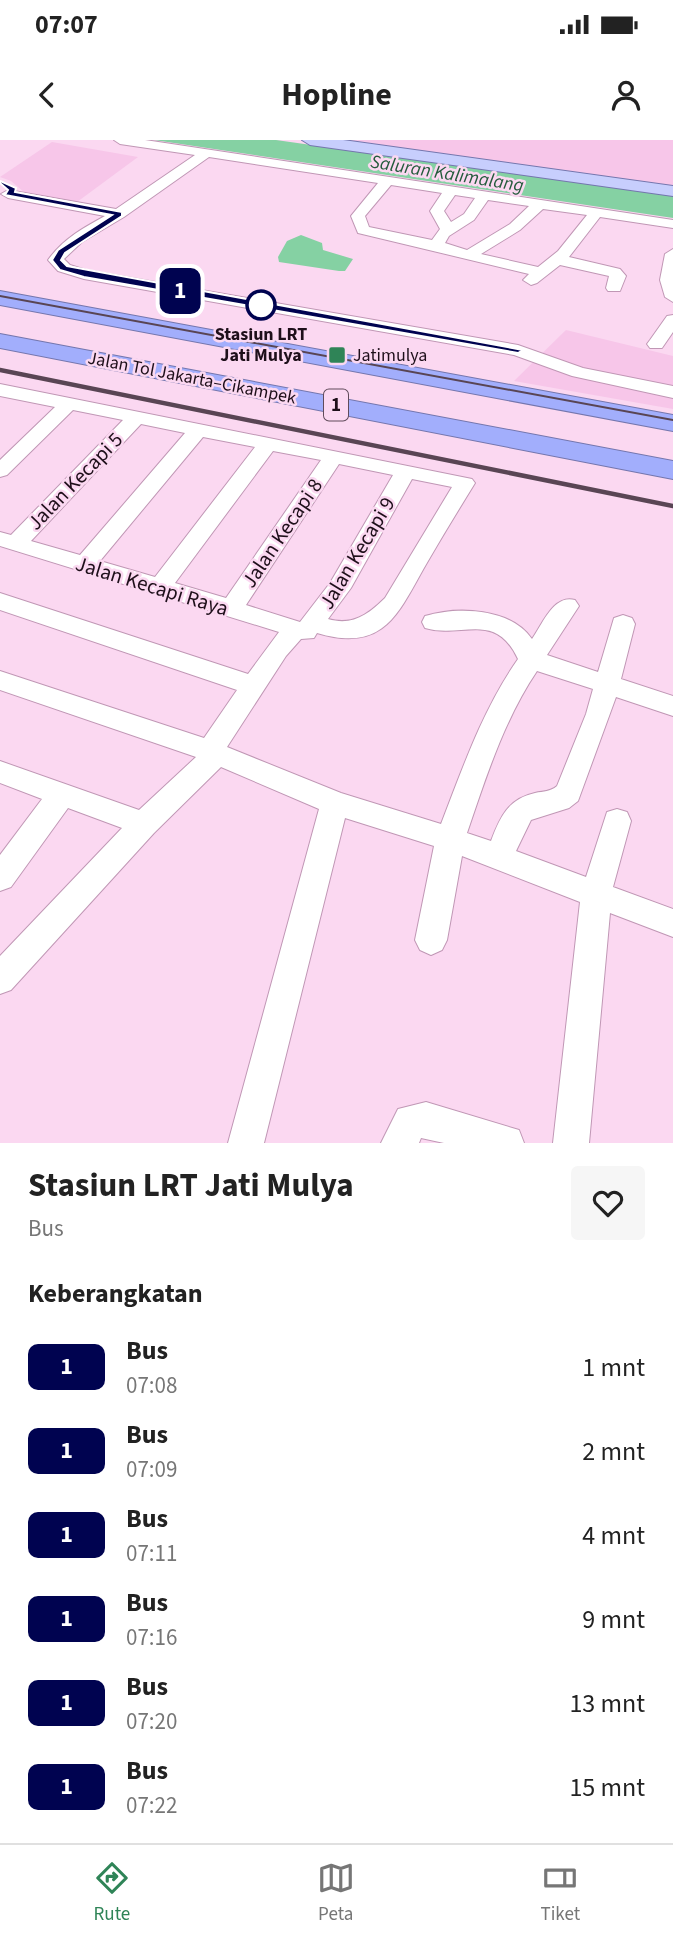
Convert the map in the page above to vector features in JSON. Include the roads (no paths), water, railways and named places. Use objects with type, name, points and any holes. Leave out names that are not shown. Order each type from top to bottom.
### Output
[{"type":"highway","name":"1","points":[[0,298],[673,423]]},
{"type":"highway","name":"1","points":[[0,314],[673,439]]},
{"type":"highway","name":"1","points":[[0,328],[673,456]]},
{"type":"highway","name":"Jalan Tol Jakarta–Cikampek","points":[[0,341],[673,470]]},
{"type":"main road","points":[[310,140],[673,191]]},
{"type":"street","points":[[120,140],[673,224]]},
{"type":"street","points":[[207,153],[61,252],[57,260],[64,268],[84,274],[518,350],[578,372],[673,392]]},
{"type":"street","points":[[387,181],[358,216],[363,230],[436,245],[536,276],[578,237],[596,213]]},
{"type":"street","points":[[448,230],[437,211],[452,191]]},
{"type":"street","points":[[3,192],[119,214]]},
{"type":"street","points":[[436,245],[448,230],[469,217],[484,196]]},
{"type":"street","points":[[470,256],[523,221],[540,204]]},
{"type":"street","points":[[673,254],[668,280],[673,298]]},
{"type":"street","points":[[556,259],[614,272],[618,275],[614,288]]},
{"type":"street","points":[[656,344],[673,320]]},
{"type":"street","points":[[3,394],[68,404],[405,472]]},
{"type":"street","points":[[0,471],[68,404]]},
{"type":"street","name":"Jalan Kecapi 5","points":[[7,542],[136,418]]},
{"type":"street","points":[[85,564],[198,430]]},
{"type":"street","points":[[160,586],[268,444]]},
{"type":"street","name":"Jalan Kecapi 8","points":[[230,610],[333,457]]},
{"type":"street","name":"Jalan Kecapi Raya","points":[[7,542],[160,586],[230,610],[305,629],[352,631],[379,619],[394,603],[415,563],[465,486],[461,482],[405,472]]},
{"type":"street","name":"Jalan Kecapi 9","points":[[0,979],[214,753],[276,650],[305,629],[339,588],[405,472]]},
{"type":"street","points":[[0,601],[254,686]]},
{"type":"street","points":[[431,940],[450,839],[482,752],[513,686],[567,606]]},
{"type":"street","points":[[434,622],[457,619],[479,621],[501,628],[518,638],[530,659],[673,706]]},
{"type":"street","points":[[499,858],[518,814],[526,808],[561,800],[568,793],[599,714],[623,624]]},
{"type":"street","points":[[4,688],[214,753],[335,803],[450,839],[673,923]]},
{"type":"street","points":[[0,772],[144,824]]},
{"type":"street","points":[[0,878],[61,796]]},
{"type":"street","points":[[246,1143],[335,803]]},
{"type":"street","points":[[571,1143],[596,894],[617,821]]},
{"type":"street","points":[[399,1143],[411,1122],[426,1120],[506,1143]]},
{"type":"water","name":"Saluran Kalimalang","points":[[154,140],[276,140],[673,196],[673,218]]},
{"type":"water","points":[[301,235],[322,243],[323,250],[353,259],[345,271],[279,262],[278,257],[287,241]]},
{"type":"tram line","points":[[0,296],[673,420]]},
{"type":"railway","points":[[0,370],[673,506]]},
{"type":"place","name":"Stasiun LRT Jati Mulya","points":[[261,305]]},
{"type":"place","name":"Jatimulya","points":[[337,355]]}]
